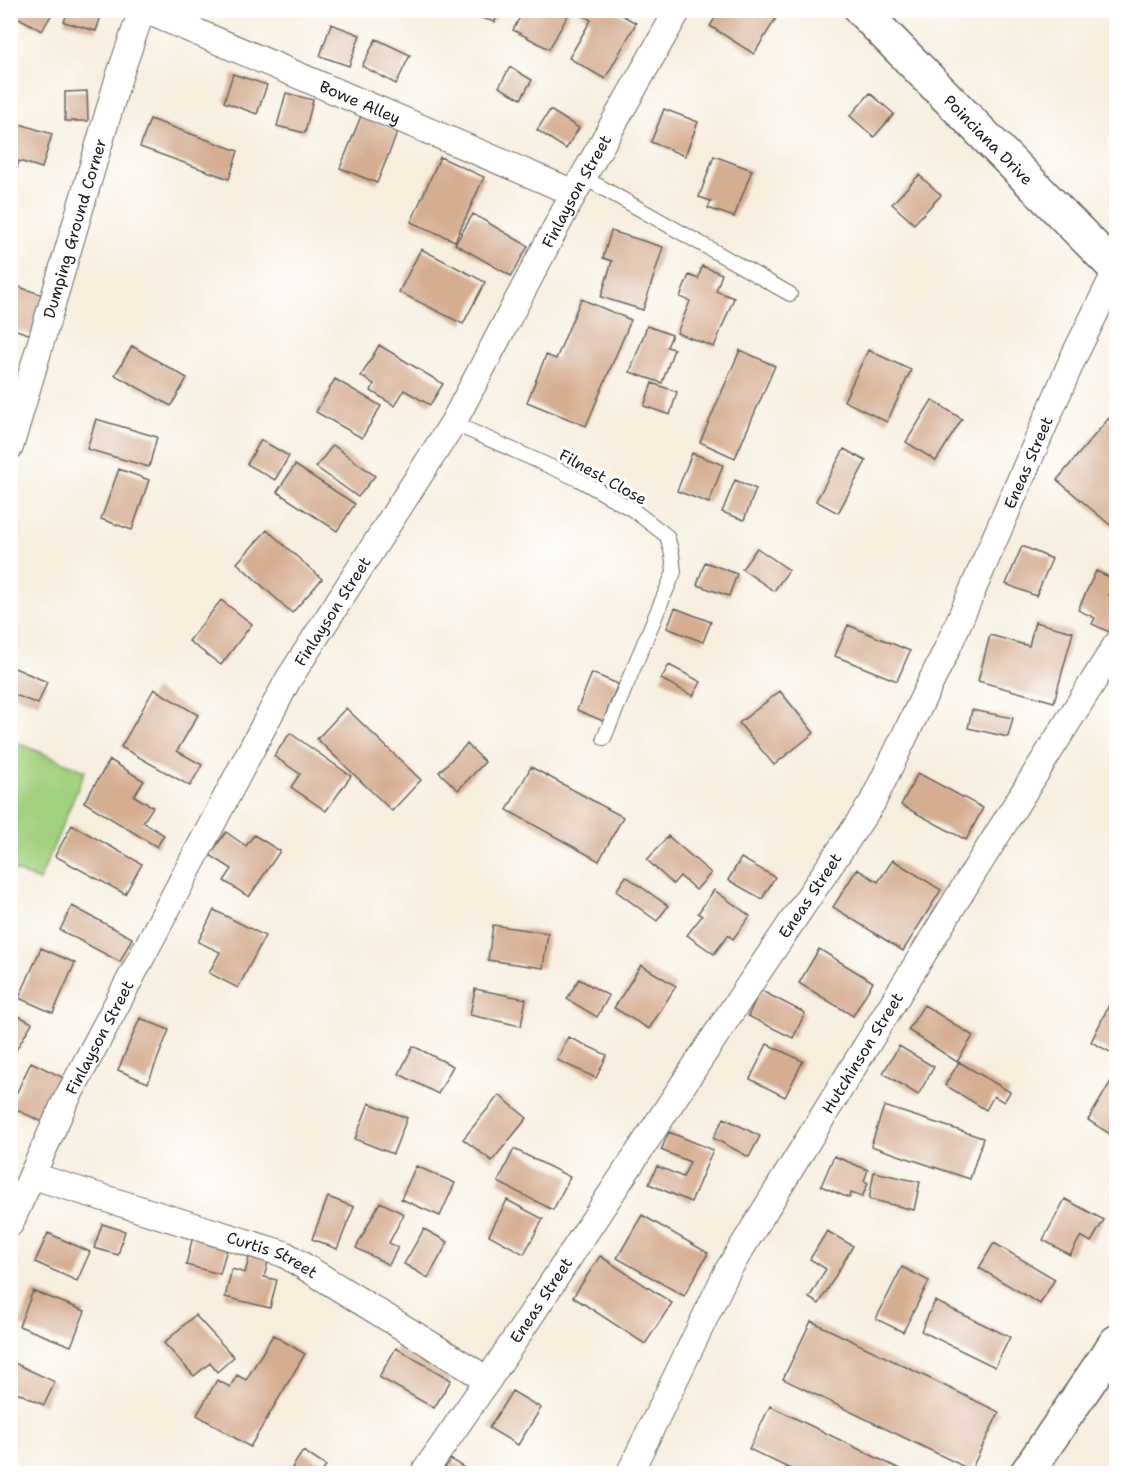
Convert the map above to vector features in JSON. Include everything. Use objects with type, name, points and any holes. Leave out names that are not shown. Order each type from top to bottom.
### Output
[{"type":"main road","name":"Poinciana Drive","points":[[861,10],[1116,270]]},
{"type":"main road","points":[[1026,1473],[1116,1342]]},
{"type":"street","name":"Bowe Alley","points":[[143,10],[579,185]]},
{"type":"street","name":"Dumping Ground Corner","points":[[10,447],[114,92],[143,10]]},
{"type":"street","name":"Finlayson Street","points":[[10,1224],[64,1104],[288,680],[453,423],[579,185],[678,10]]},
{"type":"street","name":"Eneas Street","points":[[423,1473],[488,1380],[730,1012],[872,803],[947,649],[1074,356],[1116,270]]},
{"type":"street","name":"Hutchinson Street","points":[[629,1473],[728,1270],[1116,645]]},
{"type":"street","name":"Curtis Street","points":[[33,1176],[284,1254],[488,1380]]},
{"type":"lane","points":[[579,185],[790,294]]},
{"type":"lane","name":"Filnest Close","points":[[453,423],[578,479],[633,510],[667,536],[674,572],[604,738]]},
{"type":"green space","points":[[11,740],[85,771],[39,881],[11,869]]},
{"type":"building","points":[[10,10],[54,10],[42,31],[10,13]]},
{"type":"building","points":[[68,10],[103,10],[96,31],[64,22]]},
{"type":"building","points":[[454,10],[498,10],[495,22]]},
{"type":"building","points":[[524,10],[571,10],[549,49],[513,30]]},
{"type":"building","points":[[575,10],[613,10],[636,23],[605,79],[569,58],[591,20]]},
{"type":"building","points":[[720,10],[781,10],[754,54],[710,26]]},
{"type":"building","points":[[331,24],[360,35],[349,66],[320,56]]},
{"type":"building","points":[[376,39],[410,55],[396,84],[362,66]]},
{"type":"building","points":[[510,67],[532,80],[521,99],[499,87]]},
{"type":"building","points":[[233,74],[267,85],[257,114],[224,102]]},
{"type":"building","points":[[87,91],[88,121],[65,121],[65,92]]},
{"type":"building","points":[[286,93],[313,100],[305,133],[277,126]]},
{"type":"building","points":[[870,93],[894,114],[874,137],[850,116]]},
{"type":"building","points":[[664,109],[698,122],[685,156],[651,142]]},
{"type":"building","points":[[550,110],[579,128],[566,149],[537,130]]},
{"type":"building","points":[[361,116],[398,131],[377,183],[340,168]]},
{"type":"building","points":[[150,119],[238,151],[229,179],[140,147]]},
{"type":"building","points":[[10,121],[52,134],[42,168],[19,161],[15,175],[10,173]]},
{"type":"building","points":[[714,156],[752,170],[734,217],[708,208],[711,201],[699,197]]},
{"type":"building","points":[[440,157],[484,177],[455,241],[411,222]]},
{"type":"building","points":[[919,175],[941,195],[914,224],[892,204]]},
{"type":"building","points":[[473,214],[528,246],[511,276],[455,244]]},
{"type":"building","points":[[611,231],[663,247],[643,310],[601,297],[612,261],[603,258]]},
{"type":"building","points":[[421,249],[485,282],[463,324],[399,292]]},
{"type":"building","points":[[702,266],[722,274],[716,291],[734,298],[714,347],[677,333],[690,301],[680,297],[689,275],[698,279]]},
{"type":"building","points":[[10,284],[49,297],[35,336],[10,328]]},
{"type":"building","points":[[581,299],[631,320],[586,426],[527,402],[546,355],[556,359]]},
{"type":"building","points":[[647,326],[672,335],[667,347],[674,349],[662,383],[630,372]]},
{"type":"building","points":[[379,345],[443,384],[430,405],[404,390],[395,406],[371,391],[374,384],[361,376]]},
{"type":"building","points":[[132,346],[187,378],[171,406],[115,375]]},
{"type":"building","points":[[740,350],[775,366],[735,458],[700,442]]},
{"type":"building","points":[[868,350],[911,370],[887,422],[844,401]]},
{"type":"building","points":[[335,379],[381,406],[362,438],[316,412]]},
{"type":"building","points":[[652,383],[677,392],[670,415],[644,406]]},
{"type":"building","points":[[932,400],[962,419],[936,461],[906,442]]},
{"type":"building","points":[[1109,418],[1116,424],[1116,530],[1057,480]]},
{"type":"building","points":[[96,419],[157,437],[149,467],[87,449]]},
{"type":"building","points":[[261,440],[289,456],[275,480],[247,464]]},
{"type":"building","points":[[333,445],[375,476],[358,497],[316,467]]},
{"type":"building","points":[[844,449],[866,461],[838,513],[816,501]]},
{"type":"building","points":[[692,453],[723,465],[709,503],[677,491]]},
{"type":"building","points":[[295,465],[355,504],[337,531],[277,492]]},
{"type":"building","points":[[119,469],[149,480],[132,530],[101,519]]},
{"type":"building","points":[[735,480],[756,489],[744,520],[722,512]]},
{"type":"building","points":[[267,530],[322,579],[292,613],[237,563]]},
{"type":"building","points":[[1022,546],[1052,559],[1036,596],[1006,584]]},
{"type":"building","points":[[757,548],[789,570],[774,591],[742,569]]},
{"type":"building","points":[[705,562],[737,574],[729,596],[697,585]]},
{"type":"building","points":[[1096,571],[1116,580],[1109,595],[1116,598],[1116,635],[1092,624],[1095,618],[1078,610]]},
{"type":"building","points":[[221,600],[252,624],[221,665],[189,641]]},
{"type":"building","points":[[675,608],[711,622],[703,642],[667,628]]},
{"type":"building","points":[[1035,622],[1073,632],[1054,702],[978,681],[990,635],[1029,646]]},
{"type":"building","points":[[848,625],[910,651],[897,681],[835,656]]},
{"type":"building","points":[[669,665],[701,682],[693,696],[661,679]]},
{"type":"building","points":[[10,666],[47,682],[38,704],[10,693]]},
{"type":"building","points":[[592,673],[618,684],[603,721],[577,710]]},
{"type":"building","points":[[154,689],[198,715],[177,751],[202,765],[190,786],[121,747]]},
{"type":"building","points":[[780,691],[814,733],[774,765],[739,723]]},
{"type":"building","points":[[346,708],[421,780],[392,811],[317,739]]},
{"type":"building","points":[[972,710],[1013,718],[1008,737],[968,728]]},
{"type":"building","points":[[290,733],[351,776],[326,811],[291,787],[300,774],[274,756]]},
{"type":"building","points":[[467,744],[485,762],[458,790],[439,772]]},
{"type":"building","points":[[110,760],[144,781],[134,796],[153,807],[143,822],[164,835],[157,847],[84,802]]},
{"type":"building","points":[[531,767],[623,817],[599,861],[507,810]]},
{"type":"building","points":[[918,773],[983,808],[966,840],[901,805]]},
{"type":"building","points":[[72,825],[142,864],[125,894],[55,856]]},
{"type":"building","points":[[226,832],[246,846],[254,835],[280,851],[249,897],[224,881],[232,869],[210,855]]},
{"type":"building","points":[[668,836],[711,873],[696,890],[680,876],[673,884],[647,860]]},
{"type":"building","points":[[741,858],[775,877],[762,899],[728,880]]},
{"type":"building","points":[[893,860],[941,890],[903,951],[833,907],[857,869],[878,882]]},
{"type":"building","points":[[626,876],[668,906],[657,921],[616,891]]},
{"type":"building","points":[[714,890],[750,916],[733,939],[728,935],[714,954],[687,935],[702,916],[698,913]]},
{"type":"building","points":[[72,906],[132,938],[120,962],[60,930]]},
{"type":"building","points":[[214,910],[265,936],[238,988],[209,973],[220,952],[198,942]]},
{"type":"building","points":[[493,925],[548,933],[543,968],[488,960]]},
{"type":"building","points":[[41,948],[75,963],[53,1013],[19,998]]},
{"type":"building","points":[[819,949],[873,982],[853,1016],[799,983]]},
{"type":"building","points":[[641,965],[676,986],[649,1029],[614,1008]]},
{"type":"building","points":[[579,979],[609,996],[597,1017],[567,999]]},
{"type":"building","points":[[475,989],[526,999],[521,1026],[470,1015]]},
{"type":"building","points":[[760,990],[805,1013],[793,1038],[748,1016]]},
{"type":"building","points":[[1110,1003],[1116,1007],[1116,1055],[1091,1042]]},
{"type":"building","points":[[924,1005],[973,1036],[957,1062],[908,1030]]},
{"type":"building","points":[[10,1011],[32,1023],[15,1052],[10,1049]]},
{"type":"building","points":[[140,1018],[169,1030],[148,1083],[118,1070]]},
{"type":"building","points":[[568,1037],[607,1055],[596,1078],[557,1060]]},
{"type":"building","points":[[767,1044],[803,1061],[785,1097],[750,1079]]},
{"type":"building","points":[[413,1046],[453,1066],[438,1094],[399,1074]]},
{"type":"building","points":[[899,1046],[934,1067],[918,1095],[883,1073]]},
{"type":"building","points":[[31,1062],[66,1079],[45,1123],[10,1107]]},
{"type":"building","points":[[959,1062],[1010,1092],[1004,1102],[994,1096],[986,1110],[945,1085]]},
{"type":"building","points":[[1116,1073],[1116,1138],[1088,1120]]},
{"type":"building","points":[[499,1095],[527,1118],[492,1161],[463,1139]]},
{"type":"building","points":[[369,1103],[407,1118],[393,1154],[355,1139]]},
{"type":"building","points":[[884,1106],[983,1138],[970,1179],[871,1146]]},
{"type":"building","points":[[724,1118],[760,1136],[749,1157],[713,1138]]},
{"type":"building","points":[[669,1132],[713,1150],[691,1202],[649,1184],[657,1166],[683,1177],[690,1162],[661,1150]]},
{"type":"building","points":[[514,1149],[570,1177],[553,1210],[498,1182]]},
{"type":"building","points":[[834,1156],[868,1170],[864,1181],[868,1183],[862,1197],[851,1193],[849,1198],[821,1186]]},
{"type":"building","points":[[416,1166],[455,1183],[440,1216],[401,1199]]},
{"type":"building","points":[[874,1172],[920,1182],[914,1210],[869,1199]]},
{"type":"building","points":[[328,1197],[354,1207],[337,1249],[312,1239]]},
{"type":"building","points":[[1065,1199],[1104,1220],[1091,1242],[1081,1236],[1070,1255],[1043,1240]]},
{"type":"building","points":[[507,1200],[543,1219],[524,1254],[489,1235]]},
{"type":"building","points":[[380,1202],[404,1214],[389,1243],[398,1247],[389,1265],[356,1248]]},
{"type":"building","points":[[642,1215],[708,1253],[684,1296],[617,1258]]},
{"type":"building","points":[[102,1224],[125,1231],[118,1255],[94,1248]]},
{"type":"building","points":[[424,1229],[448,1242],[428,1278],[404,1264]]},
{"type":"building","points":[[827,1231],[853,1246],[819,1304],[809,1298],[826,1269],[810,1259]]},
{"type":"building","points":[[48,1233],[90,1252],[77,1281],[35,1262]]},
{"type":"building","points":[[193,1236],[228,1245],[220,1274],[186,1265]]},
{"type":"building","points":[[994,1243],[1055,1279],[1040,1304],[979,1268]]},
{"type":"building","points":[[250,1254],[269,1259],[264,1277],[277,1280],[270,1308],[225,1297],[232,1269],[245,1273]]},
{"type":"building","points":[[600,1256],[672,1303],[645,1344],[573,1297]]},
{"type":"building","points":[[902,1267],[929,1281],[903,1332],[876,1319]]},
{"type":"building","points":[[33,1291],[85,1311],[71,1346],[19,1326]]},
{"type":"building","points":[[935,1301],[1010,1337],[995,1367],[921,1331]]},
{"type":"building","points":[[195,1315],[234,1357],[217,1372],[210,1363],[194,1376],[164,1343]]},
{"type":"building","points":[[811,1321],[999,1412],[971,1470],[783,1379]]},
{"type":"building","points":[[273,1335],[305,1354],[250,1447],[197,1415],[217,1380],[230,1387],[237,1375],[246,1380]]},
{"type":"building","points":[[396,1348],[451,1380],[434,1408],[379,1377]]},
{"type":"building","points":[[10,1361],[55,1382],[44,1405],[10,1389]]},
{"type":"building","points":[[512,1391],[541,1408],[518,1445],[489,1428]]},
{"type":"building","points":[[770,1406],[910,1474],[801,1474],[749,1449]]},
{"type":"building","points":[[303,1451],[326,1466],[321,1474],[288,1474]]},
{"type":"building","points":[[450,1459],[474,1474],[441,1474]]}]
